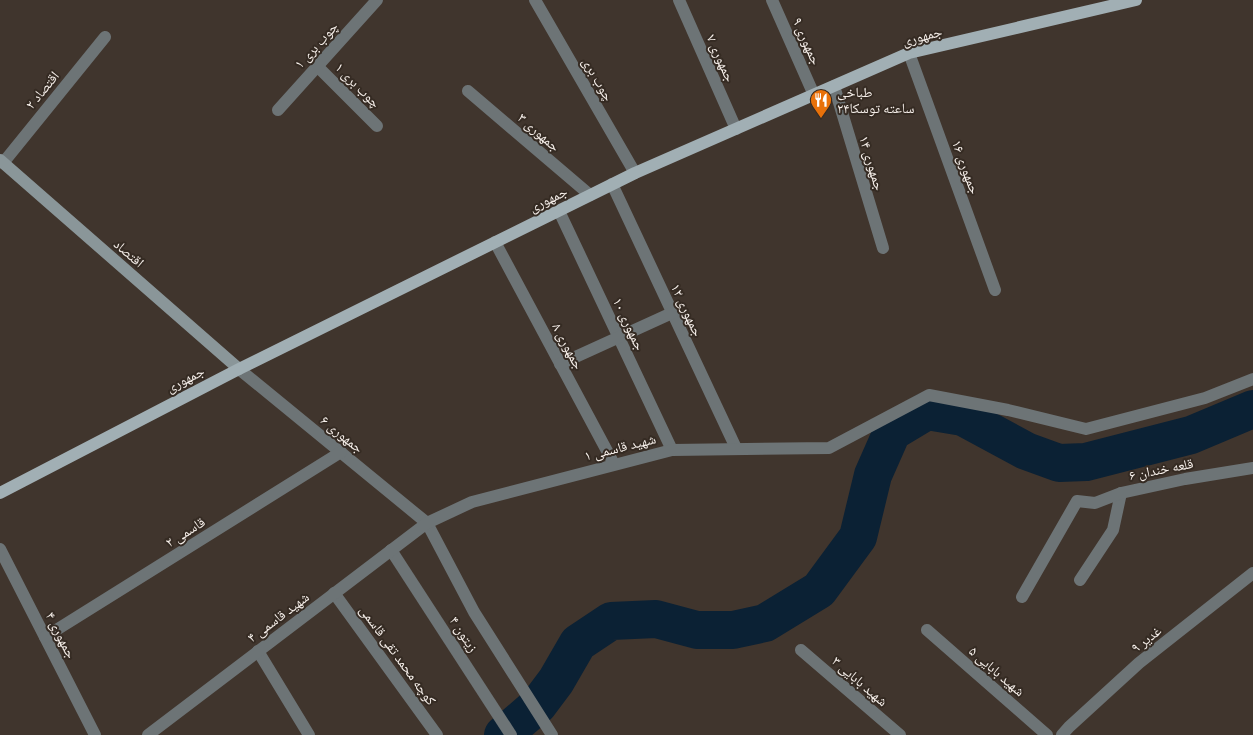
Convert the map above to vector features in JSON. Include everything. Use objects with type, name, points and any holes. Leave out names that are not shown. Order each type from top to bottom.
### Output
[{"type":"main road","name":"جمهوری","points":[[0,493],[239,369],[612,184],[909,53],[1136,0]]},
{"type":"main road","name":"اقتصاد","points":[[1,162],[239,369]]},
{"type":"street","name":"۱ چوب بری","points":[[278,110],[377,0]]},
{"type":"street","name":"چوب بری","points":[[535,0],[635,173]]},
{"type":"street","name":"۷ جمهوری","points":[[679,0],[736,129]]},
{"type":"street","name":"۹ جمهوری","points":[[772,0],[814,95]]},
{"type":"street","name":"۲ اقتصاد","points":[[1,162],[105,37]]},
{"type":"street","name":"۱۶ جمهوری","points":[[909,53],[995,290]]},
{"type":"street","name":"چوب بری ۱","points":[[317,66],[377,126]]},
{"type":"street","name":"۱۴ جمهوری","points":[[834,86],[883,248]]},
{"type":"street","name":"۳ جمهوری","points":[[468,91],[590,196]]},
{"type":"street","name":"۱۲ جمهوری","points":[[612,184],[736,448]]},
{"type":"street","name":"۱۰ جمهوری","points":[[559,211],[672,450]]},
{"type":"street","name":"۸ جمهوری","points":[[495,242],[614,464]]},
{"type":"street","points":[[560,364],[672,313]]},
{"type":"street","name":"جمهوری ۶","points":[[239,369],[427,523]]},
{"type":"street","name":"۱ شهید قاسمی","points":[[427,523],[472,502],[672,450],[829,448],[928,395],[1008,410],[1086,430],[1205,398],[1253,379]]},
{"type":"street","name":"قاسمی ۲","points":[[45,637],[341,452]]},
{"type":"street","name":"۶ قلعه خندان","points":[[1022,597],[1077,501],[1095,503],[1121,493],[1185,479],[1253,468]]},
{"type":"street","points":[[1080,580],[1113,530],[1121,493]]},
{"type":"street","points":[[427,523],[474,612],[551,733]]},
{"type":"street","name":"۴ شهید قاسمی","points":[[148,735],[427,523]]},
{"type":"street","name":"جمهوری ۴","points":[[0,549],[95,735]]},
{"type":"street","name":"زیتون ۴","points":[[391,550],[510,735]]},
{"type":"street","name":"غدیر ۹","points":[[1062,735],[1139,663],[1253,573]]},
{"type":"street","name":"کوچه محمد تقی قاسمی","points":[[334,593],[437,735]]},
{"type":"street","name":"۵ شهید بابایی","points":[[928,630],[1047,735]]},
{"type":"street","name":"۳ شهید بابایی","points":[[801,650],[900,735]]},
{"type":"street","points":[[258,651],[309,735]]},
{"type":"waterway","points":[[503,735],[538,705],[556,681],[578,643],[611,621],[656,619],[697,630],[733,630],[765,623],[819,590],[858,537],[873,475],[892,432],[927,411],[963,417],[1026,451],[1059,463],[1086,462],[1191,435],[1253,409]]},
{"type":"place","name":"طباخی ۲۴ساعته توسکا","points":[[821,119]]}]
